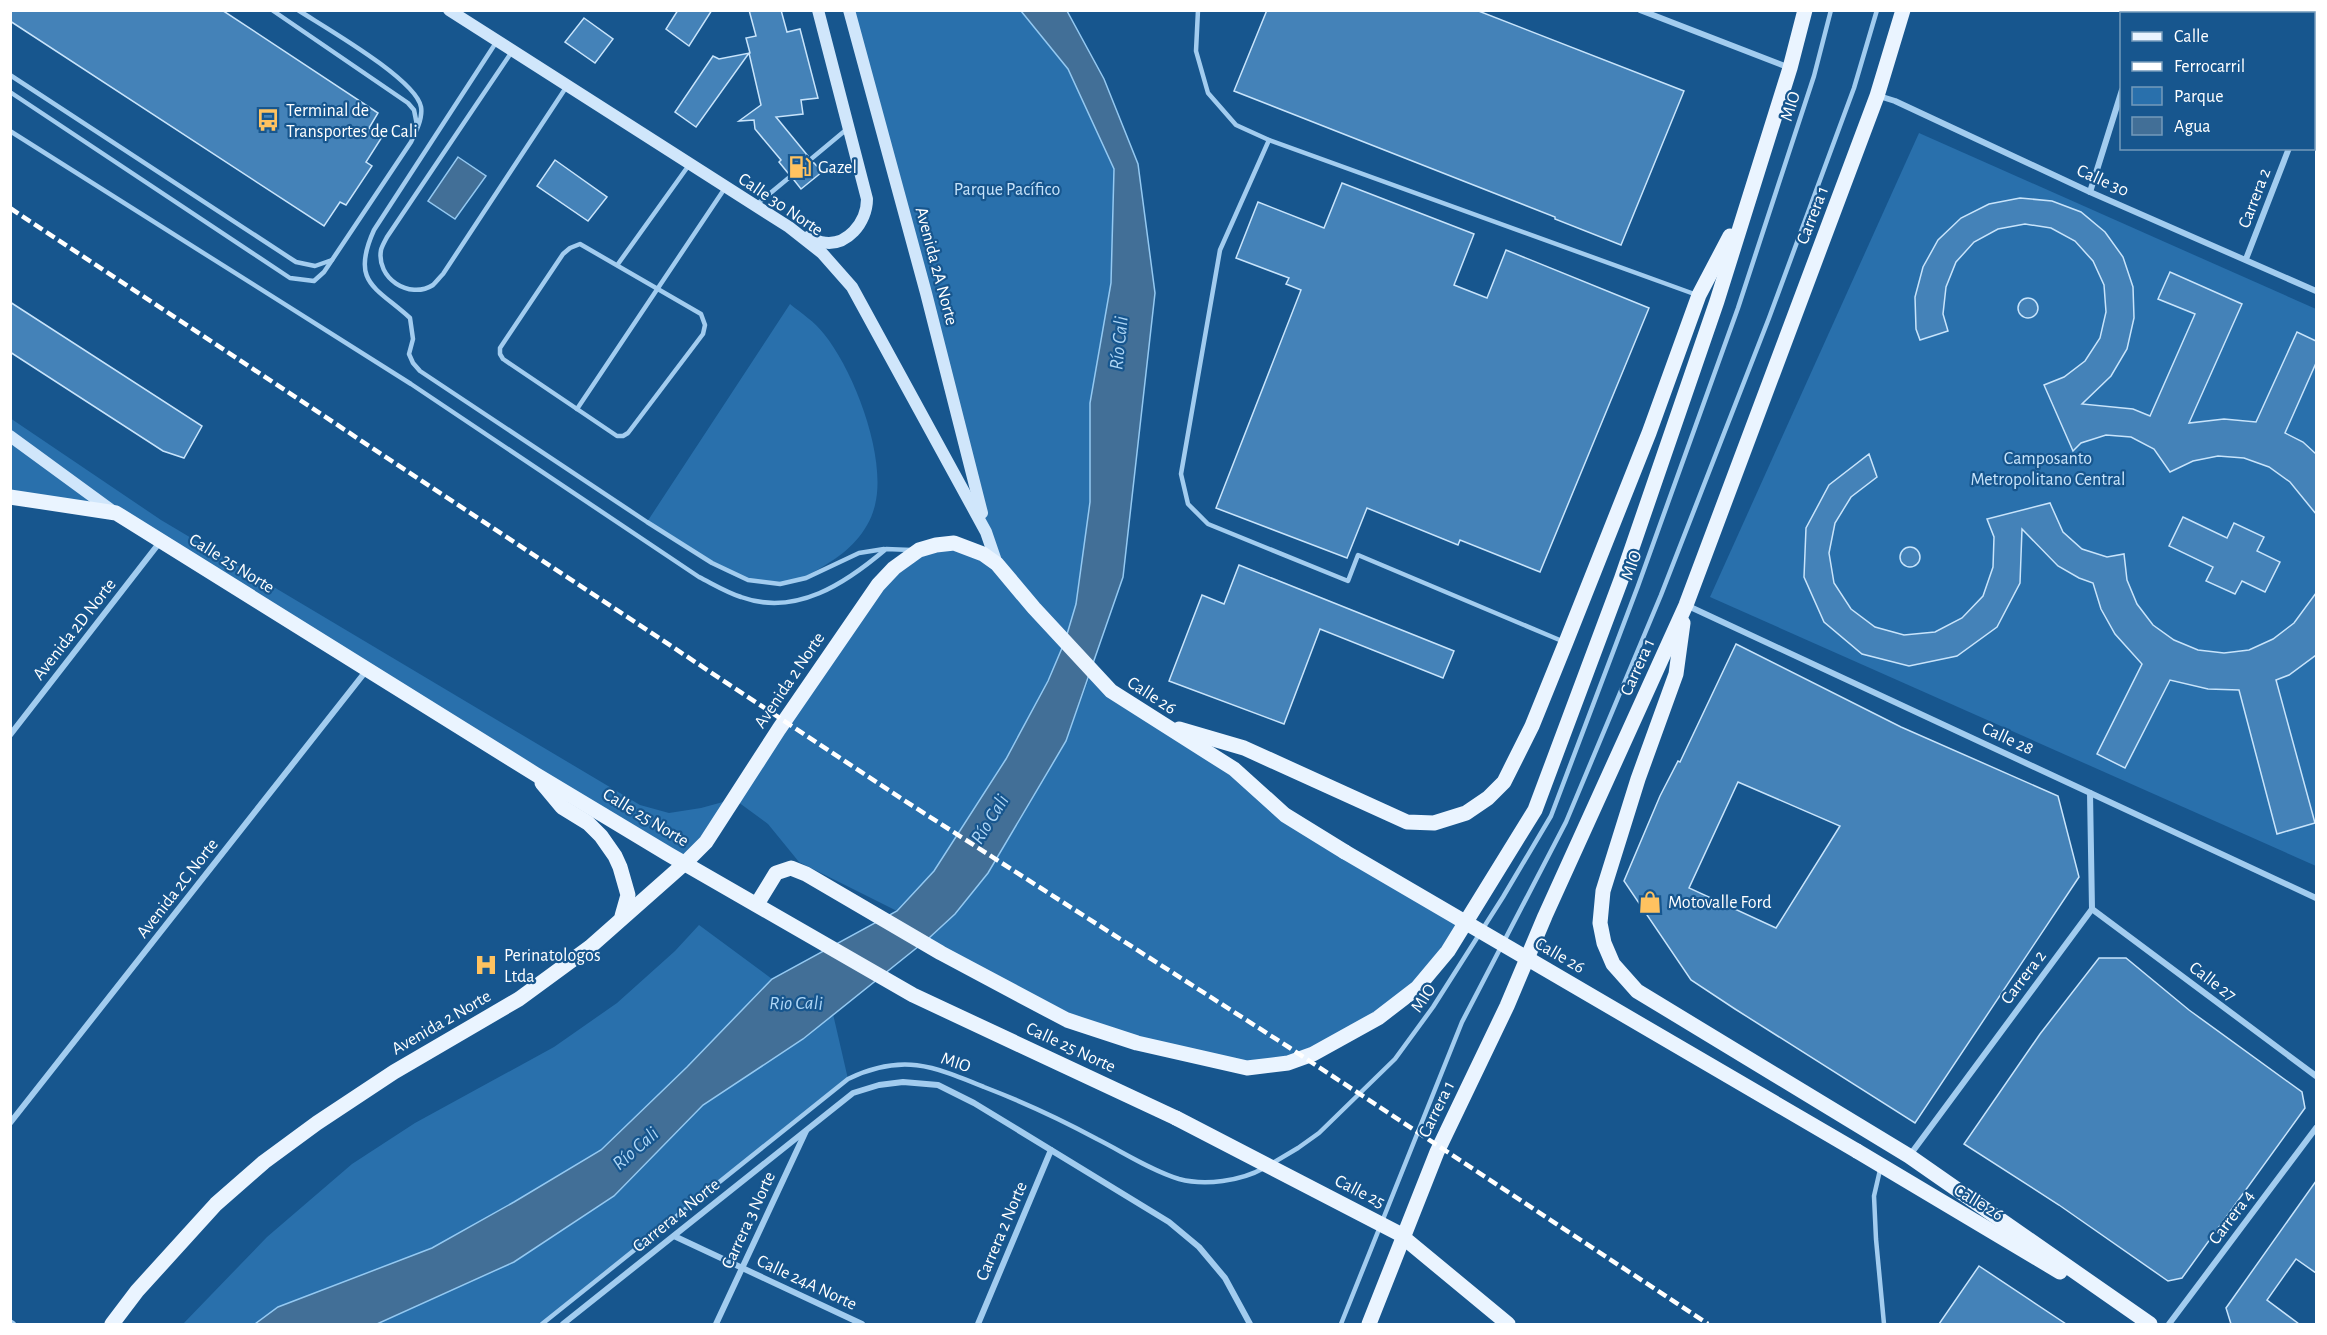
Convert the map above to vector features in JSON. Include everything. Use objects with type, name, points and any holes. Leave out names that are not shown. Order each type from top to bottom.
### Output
[{"type":"main road","name":"Calle 30 Norte","points":[[449,10],[789,227],[822,253],[852,287],[986,532],[997,564]]},
{"type":"main road","points":[[789,227],[822,243],[835,242],[847,237],[858,228],[864,217],[867,199],[818,10]]},
{"type":"main road","name":"Avenida 2A Norte","points":[[849,10],[929,304],[986,532]]},
{"type":"main road","points":[[762,907],[776,873],[791,867],[941,953],[1067,1020],[1137,1043],[1247,1068],[1288,1063],[1313,1054],[1378,1018],[1418,988],[1448,951],[1535,810],[1621,580],[1713,312],[1790,68],[1805,10]]},
{"type":"main road","name":"Carrera 1","points":[[1370,1324],[1437,1152],[1507,1006],[1545,916],[1686,605],[1877,96],[1903,10]]},
{"type":"main road","points":[[1160,724],[1244,748],[1407,822],[1434,823],[1466,813],[1488,798],[1504,782],[1532,726],[1649,434],[1699,295],[1749,202]]},
{"type":"main road","name":"Calle 25 Norte","points":[[10,436],[116,513],[535,774],[685,863],[913,995],[1176,1118]]},
{"type":"main road","name":"Calle 25 Norte","points":[[10,497],[116,513]]},
{"type":"main road","name":"Avenida 2 Norte","points":[[112,1324],[137,1292],[216,1204],[264,1162],[317,1123],[394,1072],[519,999],[590,947],[622,916],[685,863],[706,842],[779,729],[878,585],[894,568],[919,550],[954,543],[973,548],[997,564]]},
{"type":"main road","name":"Calle 26","points":[[997,564],[1034,608],[1111,691],[1234,769],[1285,815],[2149,1324]]},
{"type":"main road","points":[[1686,605],[1676,674],[1638,779],[1603,891],[1600,923],[1604,943],[1613,963],[1637,991],[1909,1156],[2149,1324]]},
{"type":"main road","points":[[535,774],[562,807],[588,823],[601,836],[615,856],[628,895],[622,916]]},
{"type":"main road","name":"Calle 25","points":[[1176,1118],[1398,1233],[1508,1324]]},
{"type":"street","points":[[1640,10],[1790,68]]},
{"type":"street","points":[[2090,192],[2120,93]]},
{"type":"street","name":"Calle 30","points":[[1877,96],[1895,101],[2090,192],[2316,291]]},
{"type":"street","name":"Carrera 2","points":[[2246,259],[2288,150]]},
{"type":"street","name":"Avenida 2D Norte","points":[[10,735],[161,541]]},
{"type":"street","name":"Calle 28","points":[[1686,605],[2316,898]]},
{"type":"street","name":"Avenida 2C Norte","points":[[10,1123],[366,670]]},
{"type":"street","points":[[2090,793],[2092,909]]},
{"type":"street","name":"Carrera 2","points":[[1909,1156],[2092,909]]},
{"type":"street","name":"Calle 27","points":[[2092,909],[2316,1076]]},
{"type":"street","points":[[807,1128],[853,1093],[879,1085],[903,1082],[938,1085],[974,1104],[1169,1222],[1199,1247],[1225,1278],[1250,1324]]},
{"type":"street","name":"Carrera 4 Norte","points":[[563,1324],[807,1128]]},
{"type":"street","name":"Carrera 3 Norte","points":[[716,1324],[807,1128]]},
{"type":"street","name":"Carrera 4","points":[[2169,1324],[2316,1128]]},
{"type":"street","name":"Carrera 2 Norte","points":[[978,1324],[1051,1150]]},
{"type":"street","name":"Calle 24A Norte","points":[[674,1236],[862,1324]]},
{"type":"lane","points":[[272,10],[408,103],[414,110],[418,128]]},
{"type":"lane","points":[[10,93],[290,278],[314,281],[324,272],[411,142],[418,128],[421,108],[417,97],[398,76],[298,10]]},
{"type":"lane","points":[[1198,10],[1196,51],[1208,93],[1236,125],[1269,140],[1699,295]]},
{"type":"lane","name":"MIO","points":[[542,1324],[848,1079],[879,1067],[910,1064],[935,1067],[1041,1109],[1158,1170],[1181,1179],[1222,1182],[1260,1170],[1298,1148],[1364,1091],[1395,1059],[1433,1007],[1551,816],[1638,586],[1738,308],[1814,76],[1831,10]]},
{"type":"lane","points":[[1341,1324],[1461,1022],[1566,822],[1661,595],[1854,88],[1877,10]]},
{"type":"lane","points":[[497,41],[374,230],[364,251],[366,275],[376,291],[410,318],[413,339],[409,354],[413,363],[420,371],[647,522],[712,563],[748,580],[780,584],[806,578],[859,553],[886,549],[919,550]]},
{"type":"lane","points":[[512,51],[387,237],[381,251],[382,266],[389,279],[402,288],[417,290],[425,288],[432,285],[443,274],[567,86]]},
{"type":"lane","points":[[10,75],[296,262],[315,266],[332,260]]},
{"type":"lane","points":[[811,159],[847,129]]},
{"type":"lane","points":[[10,131],[411,384],[699,577],[731,593],[742,598],[783,604],[813,597],[864,567],[886,549]]},
{"type":"lane","points":[[1269,140],[1220,250],[1181,474],[1188,504],[1208,524],[1348,581],[1358,555],[1566,642]]},
{"type":"lane","points":[[618,264],[689,165]]},
{"type":"lane","points":[[755,206],[791,176]]},
{"type":"lane","points":[[577,409],[725,188]]},
{"type":"lane","points":[[580,244],[658,288],[700,314],[705,325],[703,334],[628,433],[617,436],[503,360],[500,354],[500,348],[562,254],[570,248],[580,244]]},
{"type":"lane","points":[[1881,1166],[1874,1196],[1884,1324]]},
{"type":"green space","name":"Parque Pacífico","points":[[849,11],[1021,11],[1068,69],[1114,169],[1111,283],[1090,403],[1090,502],[1076,604],[1065,641],[1048,681],[1006,759],[934,871],[897,911],[799,862],[768,824],[734,799],[878,585],[936,545],[996,563]]},
{"type":"green space","name":"Camposanto Metropolitano Central","points":[[1919,133],[2316,309],[2316,866],[1710,597]]},
{"type":"green space","points":[[790,304],[820,330],[835,350],[856,392],[865,415],[876,463],[875,505],[863,532],[835,559],[817,570],[790,581],[761,583],[725,572],[647,522]]},
{"type":"green space","points":[[10,418],[161,520],[640,805],[669,813],[701,808],[734,799],[685,863],[116,513],[11,497]]},
{"type":"green space","points":[[1091,673],[1285,815],[1462,923],[1417,988],[1313,1054],[1247,1068],[1067,1020],[929,938],[955,914],[988,873],[1066,741]]},
{"type":"green space","points":[[699,925],[772,979],[687,1067],[601,1150],[432,1248],[279,1307],[255,1324],[183,1324],[267,1237],[352,1164],[415,1123],[554,1047],[617,1003],[675,951]]},
{"type":"green space","points":[[833,1014],[848,1079],[542,1324],[377,1324],[514,1262],[614,1196],[703,1105],[803,1039]]},
{"type":"water","name":"Rio Cali","points":[[1021,11],[1067,11],[1104,79],[1138,164],[1155,293],[1123,577],[1066,741],[988,873],[955,914],[929,938],[803,1039],[703,1105],[614,1196],[514,1262],[377,1324],[255,1324],[278,1307],[432,1248],[601,1150],[687,1067],[772,979],[897,911],[934,871],[1006,759],[1048,681],[1065,641],[1076,604],[1090,502],[1090,403],[1111,283],[1114,169],[1068,69]]},
{"type":"water","points":[[458,157],[486,176],[455,219],[428,201]]},
{"type":"building","name":"Terminal de Transportes de Cali","points":[[10,10],[222,10],[378,113],[369,128],[382,137],[366,162],[372,166],[346,205],[340,202],[324,226],[10,21]]},
{"type":"building","points":[[678,10],[712,10],[689,46],[666,29]]},
{"type":"building","points":[[749,10],[781,10],[787,32],[800,29],[818,98],[801,100],[803,114],[776,117],[808,156],[808,162],[814,163],[822,172],[801,189],[794,180],[795,174],[788,173],[779,162],[781,160],[755,129],[754,120],[739,121],[761,105],[746,38],[756,36]]},
{"type":"building","points":[[1267,10],[1476,10],[1684,91],[1621,245],[1234,91]]},
{"type":"building","points":[[584,18],[613,39],[595,63],[565,42]]},
{"type":"building","points":[[749,53],[696,127],[675,112],[713,56],[719,59]]},
{"type":"building","points":[[555,160],[607,197],[588,221],[537,186]]},
{"type":"building","points":[[1342,183],[1474,234],[1454,285],[1487,298],[1506,250],[1649,308],[1540,572],[1460,540],[1458,545],[1367,508],[1347,558],[1216,508],[1301,290],[1286,284],[1289,278],[1236,258],[1258,202],[1324,228]]},
{"type":"building","points":[[2020,198],[2052,201],[2081,212],[2105,232],[2123,257],[2133,287],[2134,318],[2127,349],[2111,376],[2082,404],[2133,409],[2150,416],[2195,314],[2158,299],[2170,272],[2242,304],[2189,423],[2224,419],[2256,422],[2297,332],[2316,341],[2316,363],[2285,433],[2303,442],[2316,454],[2316,514],[2290,482],[2269,467],[2244,458],[2218,456],[2193,461],[2170,472],[2154,449],[2131,437],[2106,435],[2081,443],[2073,451],[2044,385],[2064,377],[2085,361],[2100,338],[2106,312],[2104,285],[2093,261],[2075,241],[2051,228],[2025,224],[1998,229],[1974,242],[1956,262],[1946,287],[1943,314],[1948,331],[1920,340],[1916,329],[1915,297],[1923,267],[1938,240],[1961,218],[1989,204]]},
{"type":"building","points":[[2028,298],[2035,301],[2038,308],[2035,315],[2028,318],[2021,315],[2018,308],[2021,301]]},
{"type":"building","points":[[10,302],[202,426],[184,458],[163,451],[10,352]]},
{"type":"building","points":[[1869,454],[1877,477],[1851,497],[1835,523],[1829,553],[1834,583],[1851,609],[1875,627],[1904,635],[1935,632],[1962,618],[1983,596],[1993,567],[1994,537],[1987,519],[2050,503],[2063,532],[2082,549],[2107,557],[2124,554],[2127,580],[2137,604],[2153,625],[2174,640],[2198,650],[2224,653],[2249,650],[2273,639],[2294,623],[2316,593],[2316,655],[2289,675],[2276,680],[2315,823],[2277,834],[2239,690],[2208,689],[2170,680],[2125,768],[2097,754],[2142,664],[2115,634],[2101,609],[2093,583],[2058,566],[2022,529],[2020,583],[1997,627],[1957,656],[1909,666],[1862,654],[1824,622],[1804,577],[1806,528],[1829,485]]},
{"type":"building","points":[[2183,517],[2227,538],[2234,523],[2264,537],[2257,551],[2280,562],[2265,592],[2242,581],[2235,594],[2206,581],[2213,567],[2169,546]]},
{"type":"building","points":[[1910,547],[1917,550],[1920,557],[1917,564],[1910,567],[1903,564],[1900,557],[1903,550]]},
{"type":"building","points":[[1239,565],[1454,651],[1443,678],[1320,629],[1284,724],[1169,681],[1202,595],[1224,604]]},
{"type":"building","points":[[1736,644],[1901,727],[2058,796],[2079,877],[1915,1123],[1691,980],[1624,881],[1660,796],[1678,761],[1680,762]],"holes":[[[1738,782],[1840,826],[1776,928],[1689,888]]]},
{"type":"building","points":[[2099,958],[2126,958],[2189,1010],[2302,1092],[2305,1108],[2182,1278],[2168,1281],[2059,1205],[1964,1144],[2040,1034]]},
{"type":"building","points":[[2316,1181],[2316,1273],[2296,1259],[2267,1300],[2299,1324],[2231,1324],[2226,1308]]},
{"type":"building","points":[[1979,1266],[2066,1324],[1939,1324]]},
{"type":"railway","points":[[10,208],[902,799],[1290,1048],[1708,1324]]},
{"type":"place","name":"Terminal de Transportes de Cali","points":[[268,120]]},
{"type":"place","name":"Gazel","points":[[800,167]]},
{"type":"place","name":"Motovalle Ford","points":[[1650,902]]},
{"type":"place","name":"Perinatologos Ltda","points":[[486,965]]},
{"type":"water label","name":"Río Cali","points":[[1118,343]]},
{"type":"water label","name":"Río Cali","points":[[989,819]]},
{"type":"water label","name":"Río Cali","points":[[635,1148]]}]
